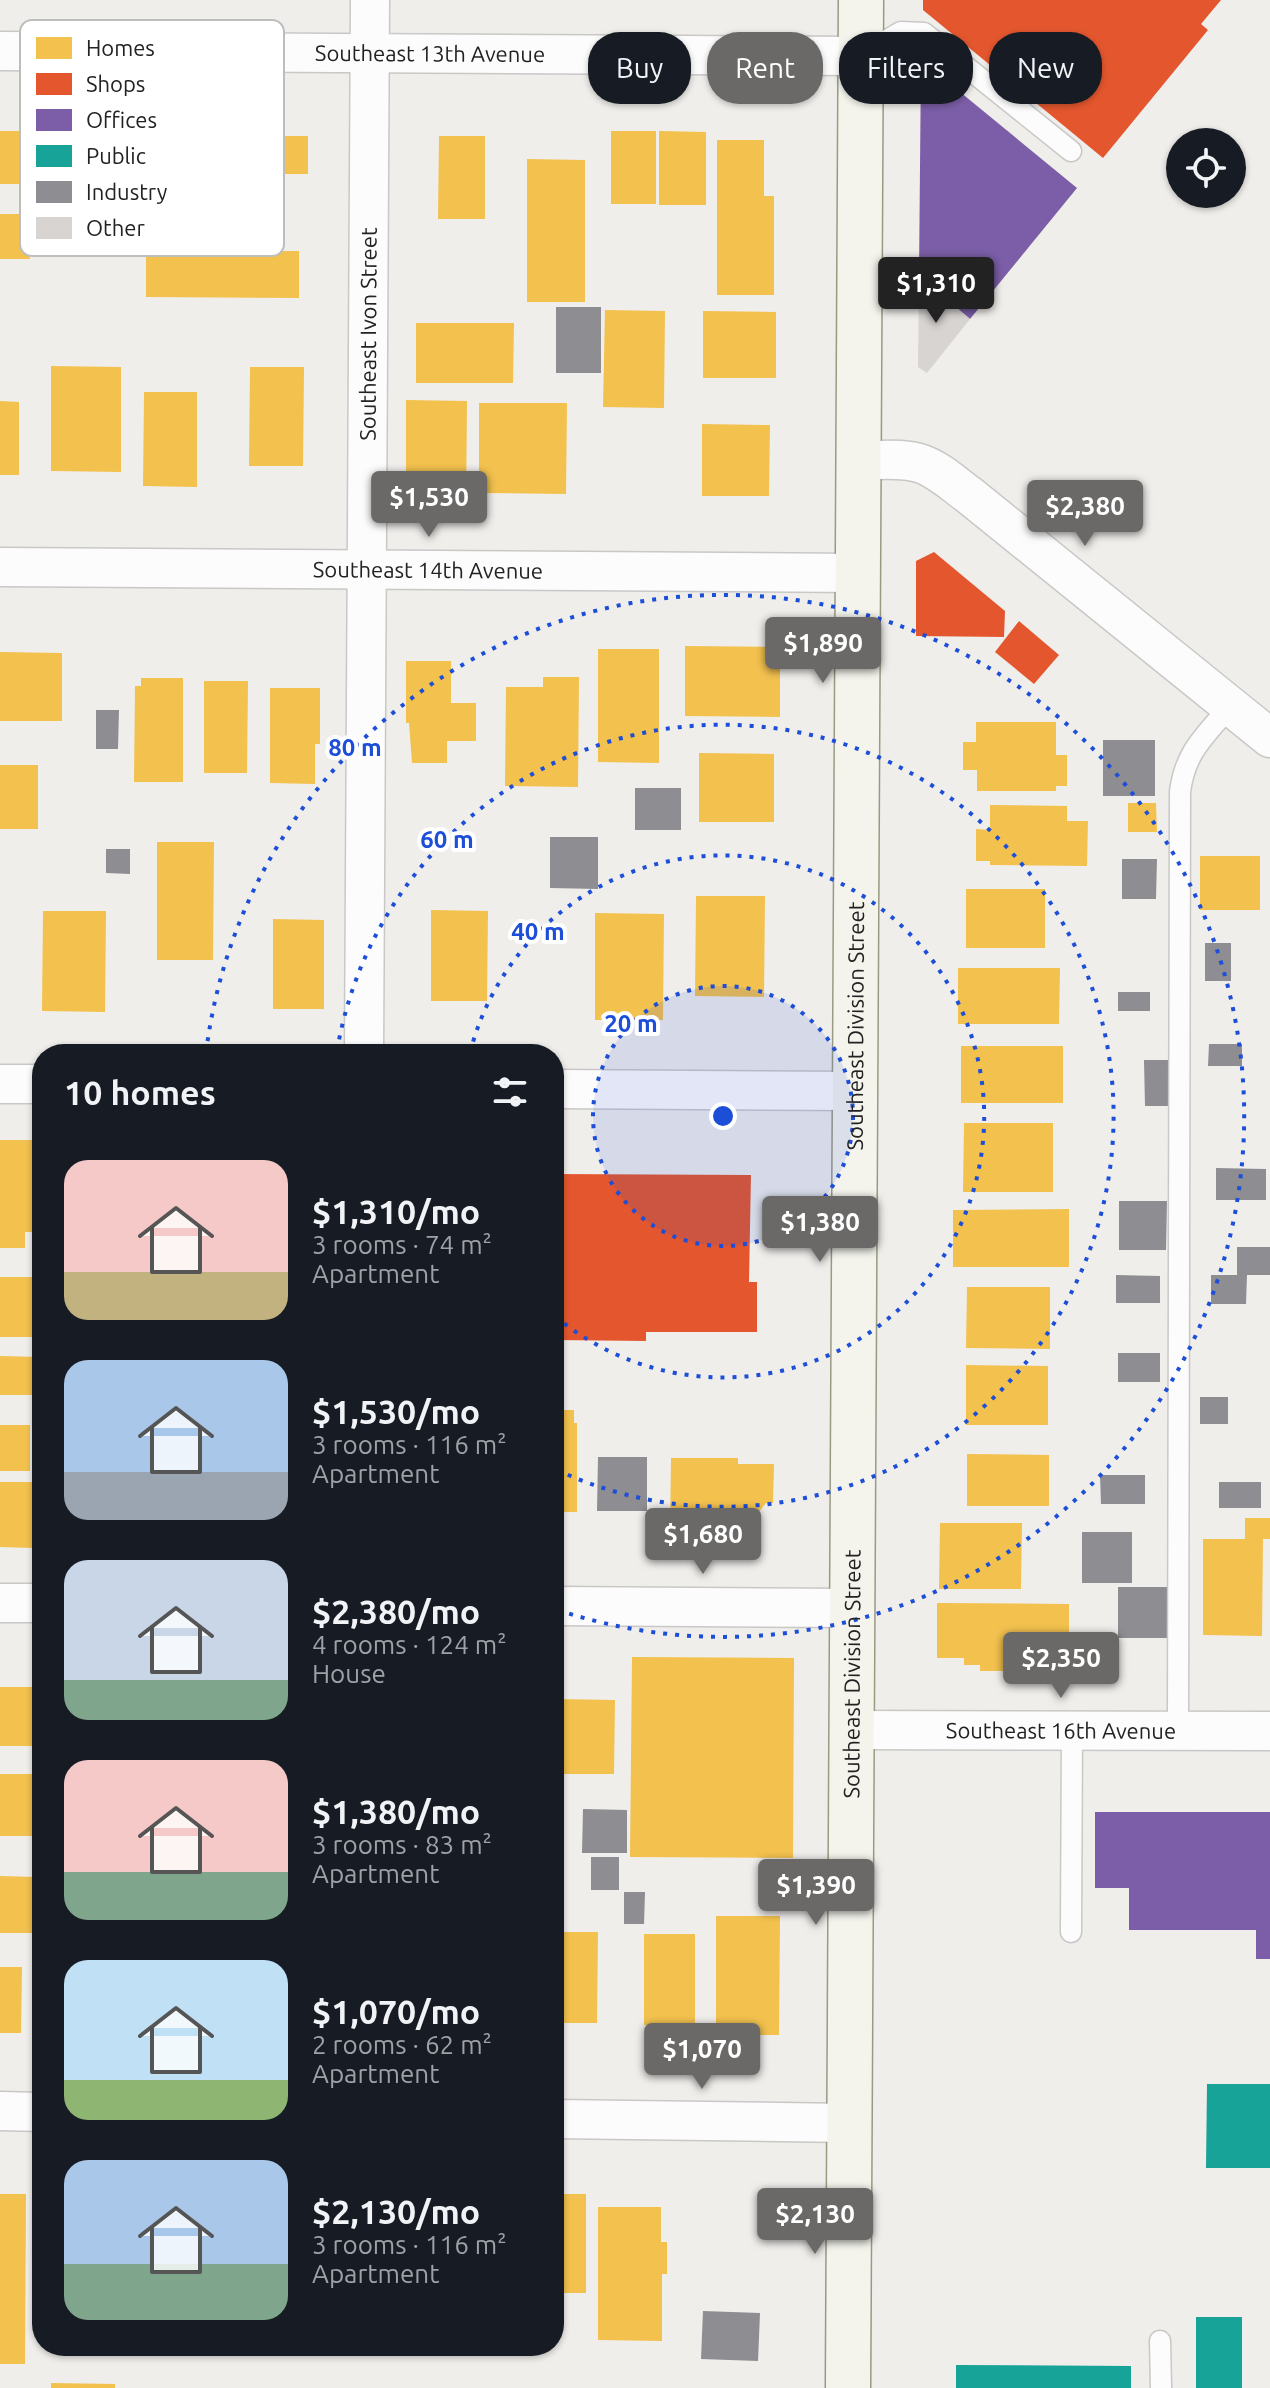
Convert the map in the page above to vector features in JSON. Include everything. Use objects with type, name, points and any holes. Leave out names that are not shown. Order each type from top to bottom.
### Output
[{"type":"main road","name":"Southeast Division Street","points":[[860,32],[861,0]]},
{"type":"main road","name":"Southeast Division Street","points":[[848,2388],[860,104]]},
{"type":"street","name":"Southeast Ivon Street","points":[[364,1044],[370,0]]},
{"type":"street","name":"Southeast 13th Avenue","points":[[0,51],[20,51]]},
{"type":"street","name":"Southeast 13th Avenue","points":[[284,53],[839,56]]},
{"type":"street","points":[[858,460],[910,461],[924,464],[942,475],[1270,738]]},
{"type":"street","name":"Southeast 14th Avenue","points":[[0,567],[858,573]]},
{"type":"street","points":[[0,1084],[32,1084]]},
{"type":"street","points":[[564,1089],[854,1091]]},
{"type":"street","points":[[0,1603],[32,1603]]},
{"type":"street","points":[[564,1606],[853,1608]]},
{"type":"street","name":"Southeast 16th Avenue","points":[[851,1730],[1270,1731]]},
{"type":"street","points":[[0,2111],[32,2112]]},
{"type":"street","points":[[564,2119],[849,2123]]},
{"type":"lane","points":[[973,72],[1071,151]]},
{"type":"lane","points":[[1178,1732],[1180,792],[1182,772],[1190,753],[1231,705]]},
{"type":"lane","points":[[1071,1932],[1072,1732]]},
{"type":"lane","points":[[1160,2341],[1161,2388]]},
{"type":"building: Homes","points":[[0,131],[20,131],[20,184],[0,184]]},
{"type":"building: Homes","points":[[611,131],[656,131],[656,204],[611,204]]},
{"type":"building: Homes","points":[[659,131],[706,132],[706,205],[659,205]]},
{"type":"building: Homes","points":[[284,136],[308,136],[308,174],[284,174]]},
{"type":"building: Homes","points":[[439,136],[485,136],[485,219],[438,219]]},
{"type":"building: Homes","points":[[717,140],[764,140],[764,196],[774,196],[774,295],[717,295]]},
{"type":"building: Homes","points":[[527,159],[585,160],[585,302],[527,302]]},
{"type":"building: Homes","points":[[0,214],[20,214],[20,256],[30,256],[30,259],[0,259]]},
{"type":"building: Homes","points":[[284,251],[299,251],[299,298],[146,297],[146,256],[284,256]]},
{"type":"building: Homes","points":[[605,310],[665,311],[664,408],[603,407]]},
{"type":"building: Homes","points":[[703,311],[776,312],[776,378],[703,378]]},
{"type":"building: Homes","points":[[416,323],[514,323],[513,383],[416,383]]},
{"type":"building: Homes","points":[[51,366],[121,367],[121,472],[51,471]]},
{"type":"building: Homes","points":[[250,367],[304,367],[303,466],[249,466]]},
{"type":"building: Homes","points":[[144,392],[197,392],[197,487],[143,486]]},
{"type":"building: Homes","points":[[406,400],[467,401],[466,513],[406,512]]},
{"type":"building: Homes","points":[[0,401],[19,402],[19,475],[0,475]]},
{"type":"building: Homes","points":[[479,403],[567,403],[566,494],[479,493]]},
{"type":"building: Homes","points":[[702,424],[770,425],[769,496],[702,496]]},
{"type":"building: Homes","points":[[685,646],[780,647],[780,717],[685,716]]},
{"type":"building: Homes","points":[[598,649],[659,649],[659,763],[598,762]]},
{"type":"building: Homes","points":[[0,652],[62,653],[62,721],[0,721]]},
{"type":"building: Homes","points":[[406,661],[451,661],[451,703],[476,703],[476,741],[447,741],[447,763],[412,763],[409,723],[406,723]]},
{"type":"building: Homes","points":[[543,677],[579,677],[578,787],[505,786],[506,687],[543,687]]},
{"type":"building: Homes","points":[[141,678],[183,678],[183,782],[134,782],[135,686],[141,686]]},
{"type":"building: Homes","points":[[204,681],[248,681],[247,773],[204,773]]},
{"type":"building: Homes","points":[[270,688],[320,688],[320,744],[315,744],[315,784],[270,783]]},
{"type":"building: Homes","points":[[976,722],[1056,722],[1056,755],[1067,755],[1067,786],[1056,786],[1056,791],[977,791],[977,770],[963,770],[963,742],[976,742]]},
{"type":"building: Homes","points":[[699,753],[774,754],[774,822],[699,822]]},
{"type":"building: Homes","points":[[0,765],[38,765],[38,829],[0,829]]},
{"type":"building: Homes","points":[[1128,803],[1156,803],[1157,832],[1128,832]]},
{"type":"building: Homes","points":[[990,805],[1067,806],[1067,821],[1088,821],[1087,866],[990,865],[990,861],[976,861],[976,829],[990,830]]},
{"type":"building: Homes","points":[[157,842],[214,842],[213,960],[157,960]]},
{"type":"building: Homes","points":[[1200,856],[1260,856],[1260,910],[1200,910]]},
{"type":"building: Homes","points":[[966,889],[1045,889],[1045,948],[966,948]]},
{"type":"building: Homes","points":[[696,896],[765,896],[764,997],[695,996]]},
{"type":"building: Homes","points":[[431,910],[488,911],[487,1001],[431,1001]]},
{"type":"building: Homes","points":[[43,911],[106,911],[105,1012],[42,1011]]},
{"type":"building: Homes","points":[[595,913],[664,914],[663,1020],[595,1020]]},
{"type":"building: Homes","points":[[273,919],[324,920],[324,1009],[273,1009]]},
{"type":"building: Homes","points":[[958,968],[1060,968],[1059,1024],[958,1024]]},
{"type":"building: Homes","points":[[961,1046],[1063,1046],[1063,1103],[961,1103]]},
{"type":"building: Homes","points":[[964,1123],[1053,1123],[1053,1192],[963,1192]]},
{"type":"building: Homes","points":[[0,1140],[32,1140],[32,1232],[25,1232],[25,1248],[0,1248]]},
{"type":"building: Homes","points":[[1069,1209],[1069,1267],[953,1267],[953,1210]]},
{"type":"building: Homes","points":[[0,1277],[32,1277],[32,1337],[0,1337]]},
{"type":"building: Homes","points":[[967,1287],[1050,1287],[1050,1349],[966,1348]]},
{"type":"building: Homes","points":[[0,1356],[32,1357],[32,1395],[0,1395]]},
{"type":"building: Homes","points":[[966,1365],[1048,1366],[1048,1425],[966,1425]]},
{"type":"building: Homes","points":[[564,1410],[574,1410],[574,1423],[577,1423],[577,1512],[564,1512]]},
{"type":"building: Homes","points":[[0,1425],[30,1425],[30,1471],[0,1471]]},
{"type":"building: Homes","points":[[967,1454],[1049,1455],[1049,1506],[967,1506]]},
{"type":"building: Homes","points":[[671,1458],[738,1458],[738,1464],[774,1464],[773,1503],[766,1503],[758,1513],[748,1513],[748,1526],[703,1525],[703,1533],[670,1532]]},
{"type":"building: Homes","points":[[0,1482],[32,1482],[32,1548],[0,1547]]},
{"type":"building: Homes","points":[[1245,1518],[1270,1518],[1270,1539],[1263,1539],[1262,1636],[1203,1635],[1203,1539],[1245,1539]]},
{"type":"building: Homes","points":[[940,1523],[1022,1523],[1021,1589],[939,1589]]},
{"type":"building: Homes","points":[[937,1603],[1069,1604],[1069,1640],[1058,1640],[1058,1665],[1036,1665],[1036,1671],[980,1671],[980,1665],[964,1665],[964,1658],[937,1658]]},
{"type":"building: Homes","points":[[632,1657],[794,1658],[793,1858],[630,1857]]},
{"type":"building: Homes","points":[[0,1687],[32,1687],[32,1746],[0,1746]]},
{"type":"building: Homes","points":[[564,1699],[615,1700],[614,1774],[564,1774]]},
{"type":"building: Homes","points":[[0,1774],[32,1774],[32,1836],[0,1836]]},
{"type":"building: Homes","points":[[0,1876],[32,1877],[32,1933],[0,1933]]},
{"type":"building: Homes","points":[[716,1916],[780,1916],[779,2035],[716,2035]]},
{"type":"building: Homes","points":[[564,1932],[598,1932],[597,2023],[564,2023]]},
{"type":"building: Homes","points":[[644,1934],[695,1934],[695,2025],[644,2025]]},
{"type":"building: Homes","points":[[0,1967],[22,1967],[21,2033],[0,2033]]},
{"type":"building: Homes","points":[[0,2194],[26,2194],[25,2364],[0,2364]]},
{"type":"building: Homes","points":[[564,2194],[586,2194],[586,2293],[564,2293]]},
{"type":"building: Homes","points":[[598,2207],[661,2207],[661,2242],[667,2242],[667,2274],[662,2274],[662,2341],[598,2340]]},
{"type":"building: Homes","points":[[51,2383],[115,2384],[115,2388],[51,2388]]},
{"type":"building: Shops","points":[[923,0],[1221,0],[1201,24],[1208,30],[1103,158],[1037,104],[1102,104],[1102,32],[989,32],[989,64],[973,51],[973,32],[950,32],[923,10]]},
{"type":"building: Shops","points":[[934,552],[1005,611],[1004,637],[916,636],[916,561]]},
{"type":"building: Shops","points":[[1019,621],[1059,655],[1034,684],[995,652]]},
{"type":"building: Shops","points":[[564,1174],[751,1175],[749,1282],[757,1282],[757,1332],[646,1332],[646,1341],[564,1340]]},
{"type":"building: Offices","points":[[973,103],[1077,188],[970,319],[919,276],[921,104]]},
{"type":"building: Offices","points":[[1095,1812],[1270,1812],[1270,1959],[1256,1959],[1256,1930],[1129,1930],[1129,1888],[1095,1888]]},
{"type":"building: Public","points":[[1207,2084],[1270,2084],[1270,2168],[1206,2168]]},
{"type":"building: Public","points":[[1196,2317],[1242,2317],[1242,2388],[1196,2388]]},
{"type":"building: Public","points":[[956,2365],[1131,2366],[1131,2388],[956,2388]]},
{"type":"building: Industry","points":[[556,307],[601,307],[601,373],[556,373]]},
{"type":"building: Industry","points":[[96,710],[119,710],[118,749],[96,749]]},
{"type":"building: Industry","points":[[1103,740],[1155,740],[1155,796],[1103,796]]},
{"type":"building: Industry","points":[[635,788],[681,788],[681,830],[635,830]]},
{"type":"building: Industry","points":[[550,837],[598,837],[598,889],[550,888]]},
{"type":"building: Industry","points":[[106,849],[130,849],[130,874],[106,873]]},
{"type":"building: Industry","points":[[1122,859],[1157,859],[1156,899],[1122,899]]},
{"type":"building: Industry","points":[[1205,943],[1231,943],[1231,981],[1205,981]]},
{"type":"building: Industry","points":[[1118,992],[1150,992],[1150,1011],[1118,1011]]},
{"type":"building: Industry","points":[[1209,1044],[1242,1044],[1242,1066],[1208,1066]]},
{"type":"building: Industry","points":[[1144,1060],[1173,1060],[1173,1106],[1145,1106]]},
{"type":"building: Industry","points":[[1216,1168],[1266,1169],[1266,1200],[1216,1200]]},
{"type":"building: Industry","points":[[1119,1201],[1167,1201],[1166,1250],[1119,1250]]},
{"type":"building: Industry","points":[[1237,1247],[1270,1247],[1270,1275],[1247,1275],[1246,1304],[1211,1304],[1211,1275],[1237,1275]]},
{"type":"building: Industry","points":[[1116,1275],[1160,1276],[1160,1303],[1116,1303]]},
{"type":"building: Industry","points":[[1118,1353],[1160,1353],[1160,1382],[1118,1382]]},
{"type":"building: Industry","points":[[1200,1397],[1228,1397],[1228,1424],[1200,1424]]},
{"type":"building: Industry","points":[[598,1457],[647,1457],[647,1511],[597,1511]]},
{"type":"building: Industry","points":[[1100,1475],[1145,1475],[1145,1504],[1101,1504]]},
{"type":"building: Industry","points":[[1219,1482],[1261,1482],[1261,1508],[1219,1508]]},
{"type":"building: Industry","points":[[1082,1532],[1132,1532],[1132,1583],[1082,1583]]},
{"type":"building: Industry","points":[[1118,1587],[1172,1587],[1172,1638],[1118,1638]]},
{"type":"building: Industry","points":[[583,1809],[627,1810],[627,1853],[582,1853]]},
{"type":"building: Industry","points":[[591,1857],[619,1857],[619,1890],[591,1890]]},
{"type":"building: Industry","points":[[624,1892],[645,1892],[644,1924],[624,1924]]},
{"type":"building: Industry","points":[[703,2311],[760,2313],[758,2361],[701,2359]]},
{"type":"building: Other","points":[[919,276],[970,319],[927,373],[918,367]]}]
